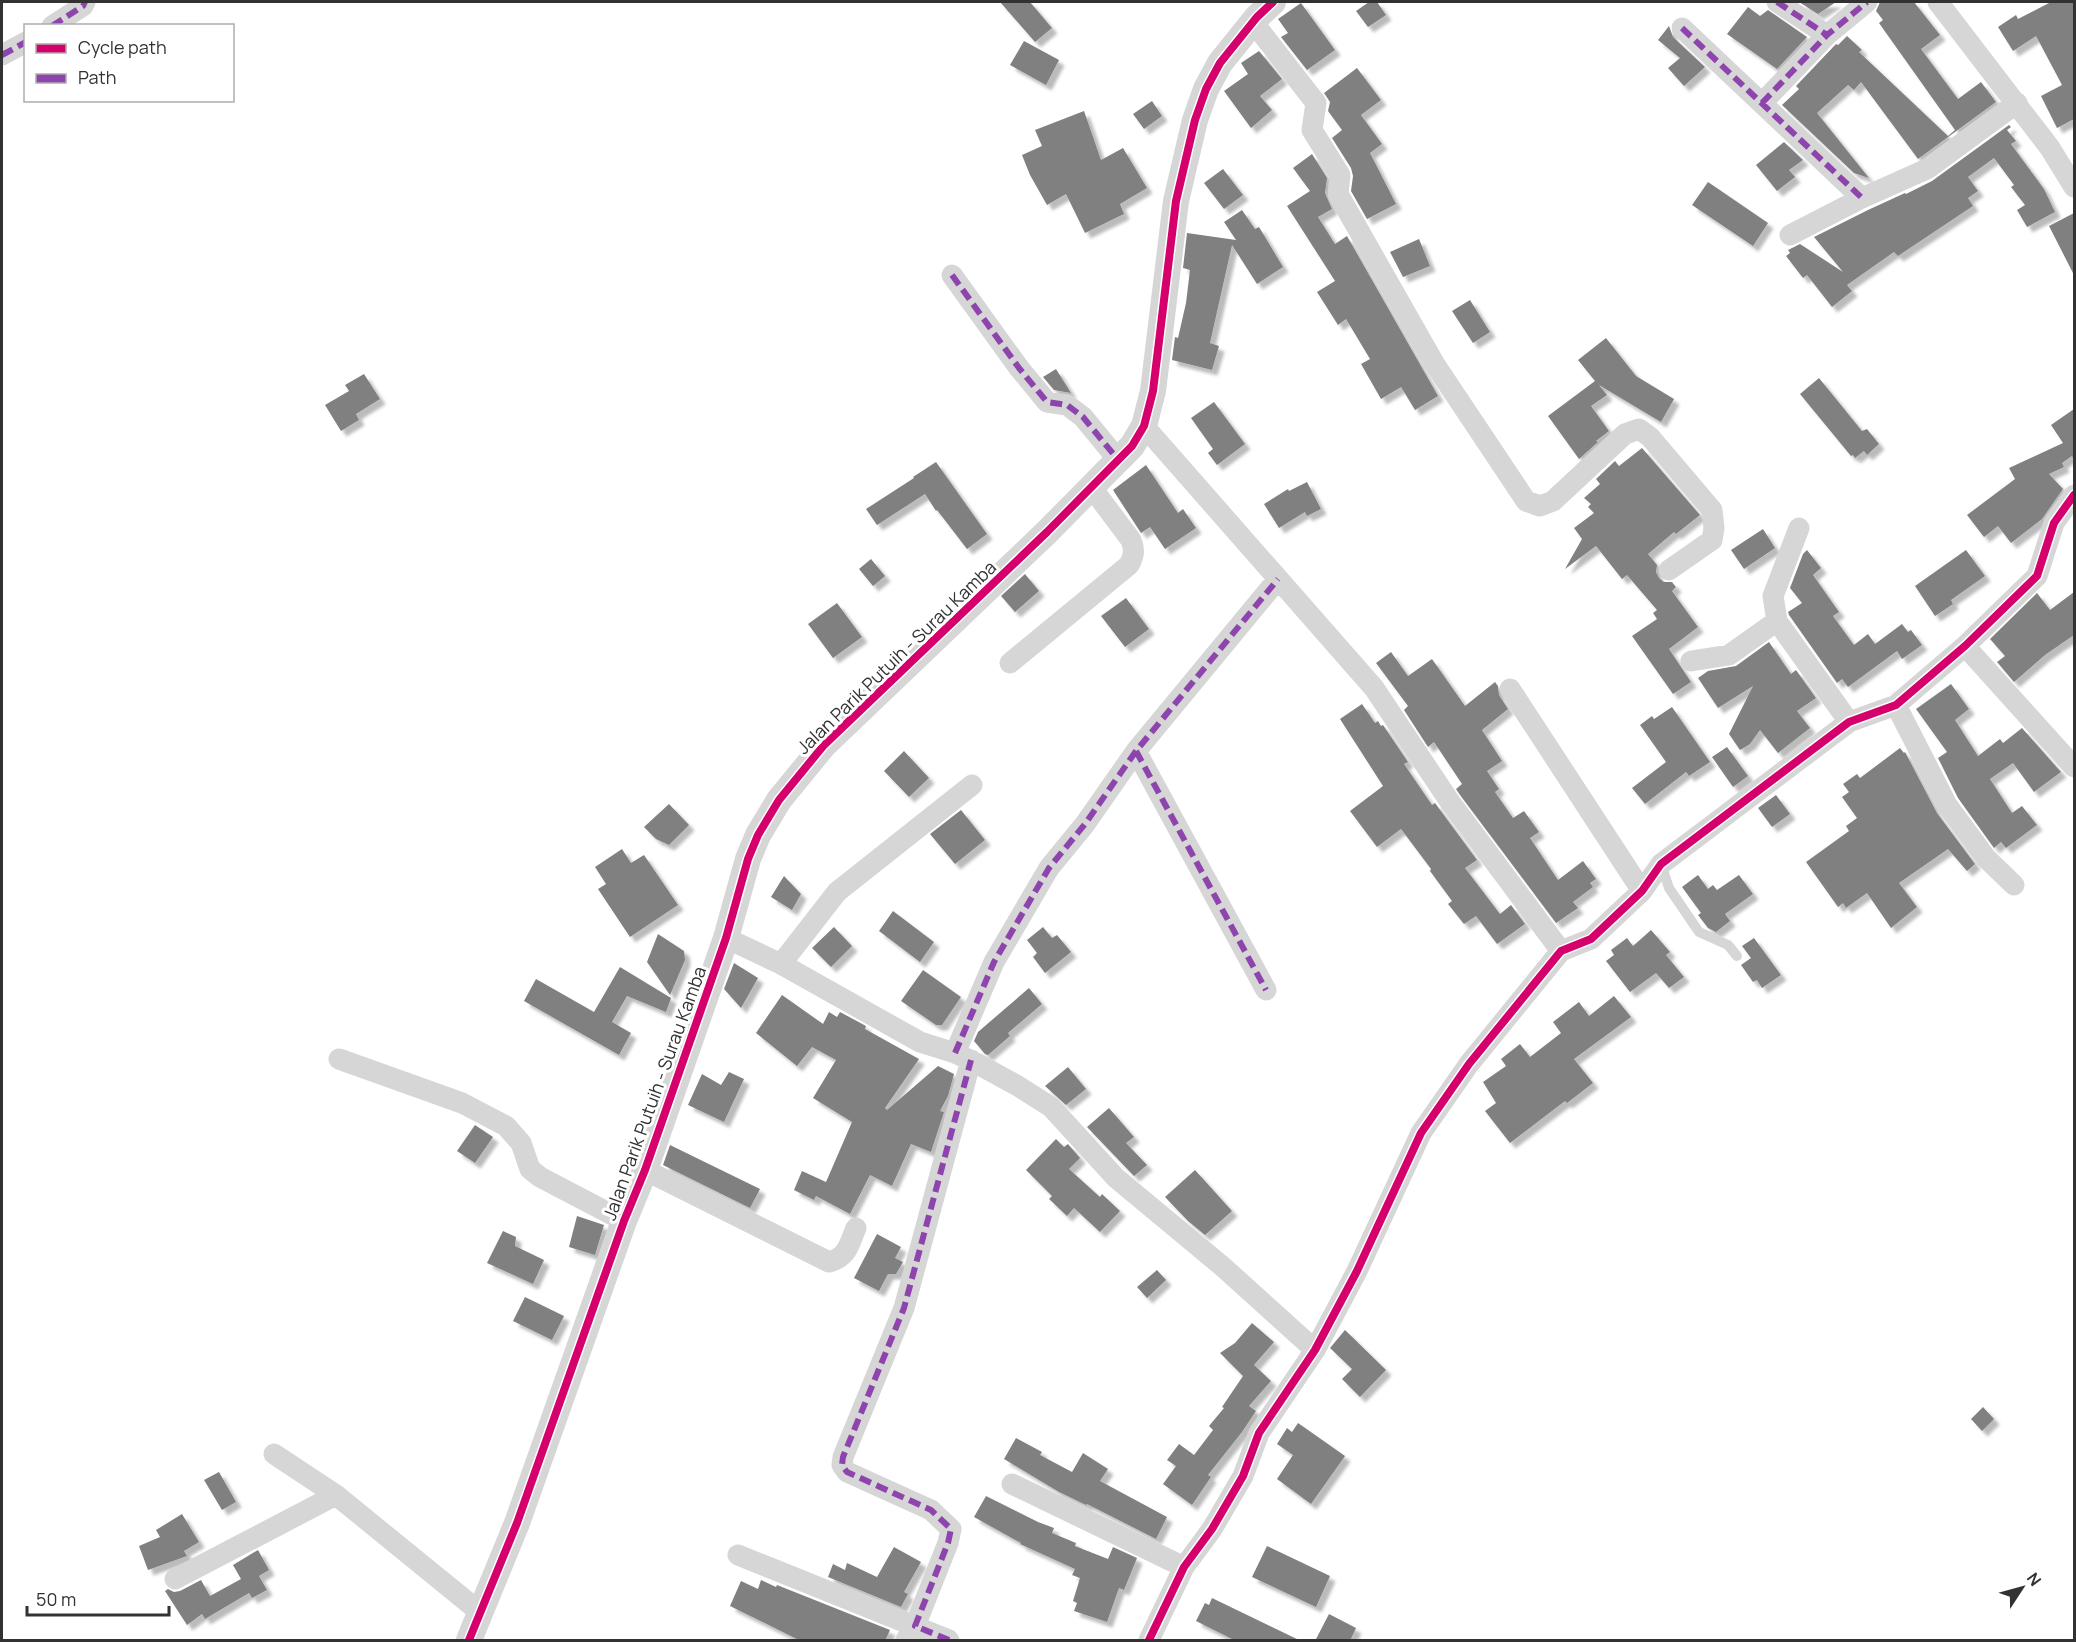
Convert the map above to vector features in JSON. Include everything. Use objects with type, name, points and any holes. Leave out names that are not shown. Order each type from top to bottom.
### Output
[{"type":"street","points":[[55,24],[85,2]]},
{"type":"street","name":"Jalan Parik Putuih - Surau Kamba","points":[[469,1641],[517,1523],[624,1221],[645,1170],[726,938],[748,859],[758,835],[779,800],[824,745],[1092,488],[1132,446],[1144,426],[1153,391],[1176,201],[1195,120],[1206,89],[1220,63],[1253,22],[1273,2]]},
{"type":"street","points":[[1777,2],[1827,35]]},
{"type":"street","points":[[1762,103],[1827,35],[1867,2]]},
{"type":"street","points":[[1938,2],[2017,103],[2050,148],[2074,187]]},
{"type":"street","points":[[1253,22],[1316,103],[1311,130],[1340,174],[1338,194],[1434,363],[1526,501],[1540,506],[1553,501],[1625,434],[1639,429],[1650,437],[1712,510],[1714,528],[1712,540],[1669,570]]},
{"type":"street","points":[[1682,28],[1862,198]]},
{"type":"street","points":[[2,55],[24,43]]},
{"type":"street","points":[[1790,235],[1862,198],[1927,169],[2017,103]]},
{"type":"street","points":[[952,275],[1019,368],[1047,402],[1067,405],[1083,417],[1119,461]]},
{"type":"street","points":[[1144,426],[1374,688],[1450,802],[1561,951]]},
{"type":"street","points":[[1010,663],[1129,565],[1134,548],[1131,540],[1092,488]]},
{"type":"street","points":[[1149,1641],[1184,1568],[1212,1529],[1243,1476],[1259,1433],[1315,1350],[1357,1271],[1421,1132],[1469,1064],[1561,951],[1591,939],[1642,891],[1661,864],[1849,722],[1896,705],[1965,646],[2037,576],[2054,524],[2074,495]]},
{"type":"street","points":[[1799,528],[1773,596],[1777,621],[1849,722]]},
{"type":"street","points":[[910,1633],[948,1543],[951,1529],[931,1510],[847,1472],[842,1465],[843,1457],[904,1308],[963,1056],[994,962],[1049,868],[1085,824],[1136,751],[1278,579]]},
{"type":"street","points":[[1691,661],[1729,656],[1777,621]]},
{"type":"street","points":[[1965,646],[2074,767]]},
{"type":"street","points":[[1510,689],[1642,891]]},
{"type":"street","points":[[1896,705],[1947,805],[1986,858],[2014,885]]},
{"type":"street","points":[[1136,751],[1266,990]]},
{"type":"street","points":[[781,964],[837,891],[972,785]]},
{"type":"street","points":[[726,938],[781,964],[920,1042],[963,1056],[1051,1107],[1116,1178],[1222,1266],[1315,1350]]},
{"type":"street","points":[[339,1059],[462,1103],[506,1126],[521,1143],[530,1169],[540,1177],[624,1221]]},
{"type":"street","points":[[645,1170],[829,1262],[838,1260],[846,1253],[856,1228]]},
{"type":"street","points":[[274,1454],[336,1495],[481,1613]]},
{"type":"street","points":[[1012,1484],[1184,1568]]},
{"type":"street","points":[[175,1579],[336,1495]]},
{"type":"street","points":[[738,1555],[910,1633],[949,1641]]},
{"type":"lane","points":[[1661,864],[1669,888],[1699,932],[1728,945],[1737,956]]},
{"type":"building","points":[[1000,2],[1030,2],[1052,28],[1035,42]]},
{"type":"building","points":[[1369,2],[1377,2],[1386,15],[1368,27],[1356,11]]},
{"type":"building","points":[[1799,2],[1836,2],[1818,14]]},
{"type":"building","points":[[1880,2],[1914,2],[1940,35],[1921,49],[1958,99],[1981,82],[1996,102],[1918,159],[1861,82],[1854,90],[1848,85],[1817,113],[1869,178],[1854,173],[1782,105],[1799,89],[1796,86],[1836,44],[1838,45],[1847,36],[1862,50],[1859,52],[1948,136],[1955,130],[1879,23],[1883,20],[1876,11]]},
{"type":"building","points":[[2051,2],[2074,2],[2074,119],[2057,128],[2041,96],[2062,85],[2036,36],[2013,51],[1998,27],[2016,15],[2018,19]]},
{"type":"building","points":[[1301,3],[1335,50],[1307,70],[1281,37],[1288,33],[1278,19]]},
{"type":"building","points":[[1748,7],[1760,16],[1768,10],[1807,37],[1777,69],[1727,34]]},
{"type":"building","points":[[1669,26],[1673,37],[1705,67],[1684,86],[1668,68],[1680,58],[1658,40]]},
{"type":"building","points":[[1024,41],[1059,60],[1046,85],[1010,65]]},
{"type":"building","points":[[1259,51],[1282,79],[1260,96],[1272,110],[1251,128],[1224,91],[1248,74],[1241,63]]},
{"type":"building","points":[[1357,68],[1381,100],[1361,115],[1382,144],[1370,153],[1396,204],[1367,219],[1351,191],[1353,176],[1351,168],[1332,138],[1342,130],[1328,111],[1330,102],[1324,93]]},
{"type":"building","points":[[1152,101],[1162,116],[1144,129],[1133,114]]},
{"type":"building","points":[[1084,111],[1101,160],[1123,148],[1147,188],[1120,204],[1124,214],[1085,233],[1066,194],[1047,205],[1022,155],[1042,146],[1035,130]]},
{"type":"building","points":[[2009,125],[2011,127],[2007,130],[2016,141],[2011,144],[2044,189],[2055,212],[2027,227],[2017,210],[2025,205],[2011,187],[2014,185],[1994,158],[1968,177],[1978,191],[1968,198],[1973,206],[1898,256],[1894,252],[1847,285],[1852,291],[1832,307],[1807,275],[1803,278],[1786,256],[1790,253],[1788,250],[1800,244],[1843,272],[1814,237],[1932,181]]},
{"type":"building","points":[[1784,142],[1803,160],[1789,170],[1795,177],[1777,191],[1756,165]]},
{"type":"building","points":[[1312,154],[1327,178],[1325,193],[1332,209],[1318,217],[1335,244],[1347,236],[1438,396],[1415,410],[1401,387],[1381,399],[1361,364],[1370,359],[1346,319],[1338,325],[1317,292],[1335,281],[1287,206],[1310,191],[1293,168]]},
{"type":"building","points":[[1223,169],[1243,195],[1224,209],[1204,183]]},
{"type":"building","points":[[1708,182],[1768,223],[1753,246],[1692,205]]},
{"type":"building","points":[[1242,210],[1255,229],[1259,227],[1283,267],[1257,284],[1232,245],[1210,343],[1219,346],[1212,370],[1172,360],[1175,337],[1178,338],[1186,303],[1190,270],[1183,268],[1187,233],[1236,240],[1224,222]]},
{"type":"building","points":[[2074,213],[2074,275],[2049,226]]},
{"type":"building","points":[[1419,239],[1430,266],[1403,277],[1390,252]]},
{"type":"building","points":[[1470,300],[1490,332],[1473,343],[1452,311]]},
{"type":"building","points":[[1606,338],[1636,376],[1674,399],[1661,422],[1599,385],[1607,395],[1591,406],[1609,431],[1579,459],[1548,416],[1595,381],[1578,360]]},
{"type":"building","points":[[1056,369],[1071,393],[1054,390],[1043,377]]},
{"type":"building","points":[[364,374],[380,399],[356,414],[359,420],[341,431],[325,405],[349,391],[345,385]]},
{"type":"building","points":[[1819,378],[1862,431],[1867,429],[1879,444],[1867,455],[1864,451],[1855,458],[1851,456],[1800,394]]},
{"type":"building","points":[[1214,402],[1245,444],[1217,465],[1208,453],[1213,449],[1191,418]]},
{"type":"building","points":[[2074,409],[2074,460],[2072,456],[2062,463],[2064,467],[2049,474],[2063,489],[2042,519],[2011,543],[1998,526],[1984,537],[1967,515],[2015,479],[2009,468],[2063,443],[2051,425]]},
{"type":"building","points":[[1642,448],[1700,515],[1676,534],[1674,532],[1648,554],[1657,565],[1656,572],[1659,578],[1664,582],[1672,582],[1676,587],[1672,591],[1698,627],[1669,649],[1691,682],[1673,694],[1632,636],[1657,619],[1653,613],[1657,610],[1627,575],[1622,579],[1596,546],[1565,569],[1582,539],[1574,528],[1594,513],[1588,507],[1591,504],[1584,498],[1600,484],[1596,479],[1615,461],[1619,466]]},
{"type":"building","points":[[936,462],[987,534],[967,549],[925,494],[877,525],[866,509]]},
{"type":"building","points":[[1146,465],[1178,513],[1183,509],[1196,528],[1165,549],[1150,527],[1141,533],[1113,490]]},
{"type":"building","points":[[1307,482],[1321,509],[1307,516],[1305,512],[1279,528],[1264,504],[1288,489],[1289,491]]},
{"type":"building","points":[[1763,529],[1775,548],[1744,569],[1731,550]]},
{"type":"building","points":[[1807,550],[1821,568],[1813,575],[1839,612],[1833,616],[1854,645],[1868,634],[1875,644],[1902,624],[1908,632],[1911,630],[1922,645],[1902,659],[1897,651],[1848,687],[1842,679],[1837,683],[1788,612],[1802,603],[1790,588],[1803,554]]},
{"type":"building","points":[[1966,550],[1985,576],[1951,600],[1953,604],[1935,616],[1915,586]]},
{"type":"building","points":[[871,559],[885,576],[873,586],[859,569]]},
{"type":"building","points":[[1025,574],[1039,591],[1015,612],[1001,596]]},
{"type":"building","points":[[2074,592],[2074,635],[2045,655],[2014,682],[1997,662],[2005,656],[1990,639],[2037,593],[2050,610]]},
{"type":"building","points":[[1126,598],[1149,629],[1125,647],[1101,616]]},
{"type":"building","points":[[837,603],[862,637],[833,658],[808,624]]},
{"type":"building","points":[[1769,642],[1791,674],[1796,670],[1816,698],[1797,711],[1810,728],[1778,753],[1760,730],[1750,744],[1740,750],[1729,734],[1753,686],[1718,708],[1698,678],[1708,671],[1736,666]]},
{"type":"building","points":[[1391,652],[1408,676],[1432,659],[1465,706],[1495,682],[1498,686],[1499,695],[1508,709],[1482,730],[1502,761],[1487,771],[1499,789],[1495,792],[1513,818],[1524,811],[1539,832],[1530,838],[1558,880],[1583,861],[1596,879],[1590,883],[1593,887],[1573,902],[1578,908],[1556,923],[1460,795],[1456,789],[1462,784],[1434,742],[1428,747],[1404,710],[1408,706],[1376,663]]},
{"type":"building","points":[[1951,684],[1969,709],[1955,720],[1978,756],[2000,739],[2003,743],[2022,728],[2061,772],[2034,792],[2013,763],[1990,779],[2012,813],[2022,806],[2037,825],[2006,848],[2001,842],[1994,848],[1958,798],[1938,758],[1947,752],[1916,709]]},
{"type":"building","points":[[1362,704],[1375,723],[1378,721],[1381,726],[1383,725],[1408,762],[1404,764],[1432,805],[1435,803],[1477,860],[1465,868],[1500,914],[1511,905],[1525,924],[1497,944],[1476,916],[1464,924],[1448,904],[1452,901],[1430,871],[1431,869],[1401,829],[1377,847],[1350,811],[1383,786],[1340,719]]},
{"type":"building","points":[[1672,707],[1710,762],[1689,776],[1686,772],[1645,804],[1632,788],[1666,762],[1640,725],[1652,716],[1654,719]]},
{"type":"building","points":[[1727,747],[1748,776],[1733,787],[1712,757]]},
{"type":"building","points":[[1900,748],[1905,752],[1937,813],[1975,864],[1967,871],[1948,849],[1899,883],[1917,907],[1891,928],[1867,893],[1846,908],[1843,903],[1838,907],[1806,862],[1849,831],[1846,826],[1857,818],[1842,797],[1849,792],[1843,784],[1857,774],[1860,778]]},
{"type":"building","points":[[904,751],[929,778],[909,797],[884,771]]},
{"type":"building","points":[[1776,795],[1790,814],[1772,827],[1758,808]]},
{"type":"building","points":[[669,804],[689,825],[669,845],[656,839],[644,827]]},
{"type":"building","points":[[961,810],[985,840],[955,864],[930,834]]},
{"type":"building","points":[[622,849],[631,863],[644,855],[678,905],[630,937],[598,889],[606,884],[595,867]]},
{"type":"building","points":[[1698,875],[1708,889],[1713,885],[1717,890],[1739,875],[1753,894],[1725,914],[1730,921],[1716,932],[1708,928],[1698,915],[1701,913],[1682,887]]},
{"type":"building","points":[[784,876],[801,894],[792,910],[771,897]]},
{"type":"building","points":[[893,911],[934,942],[920,962],[879,931]]},
{"type":"building","points":[[834,927],[852,946],[831,967],[812,948]]},
{"type":"building","points":[[1043,927],[1052,938],[1057,935],[1071,952],[1045,973],[1033,957],[1037,953],[1027,940]]},
{"type":"building","points":[[1651,930],[1670,952],[1666,955],[1684,977],[1669,988],[1656,973],[1630,992],[1606,961],[1614,955],[1611,950],[1627,938],[1633,946]]},
{"type":"building","points":[[658,934],[684,951],[685,960],[670,995],[647,962]]},
{"type":"building","points":[[1754,938],[1781,975],[1762,988],[1757,980],[1753,982],[1741,965],[1751,958],[1742,946]]},
{"type":"building","points":[[734,963],[758,978],[741,1008],[724,989]]},
{"type":"building","points":[[620,967],[671,998],[666,1012],[627,996],[612,1022],[631,1033],[619,1055],[524,1001],[536,979],[594,1012]]},
{"type":"building","points":[[923,970],[961,997],[942,1025],[936,1025],[901,1001]]},
{"type":"building","points":[[1029,988],[1042,1004],[1008,1033],[1010,1036],[988,1055],[985,1054],[974,1041],[978,1032]]},
{"type":"building","points":[[782,995],[823,1024],[829,1012],[837,1017],[840,1012],[866,1026],[865,1029],[919,1059],[885,1108],[887,1110],[938,1066],[954,1074],[948,1096],[940,1111],[944,1112],[931,1152],[911,1144],[892,1186],[870,1175],[850,1214],[816,1196],[814,1200],[794,1190],[802,1171],[826,1182],[852,1122],[813,1098],[836,1060],[812,1047],[797,1066],[756,1033]]},
{"type":"building","points":[[1614,996],[1631,1017],[1574,1059],[1593,1083],[1567,1103],[1565,1101],[1510,1143],[1485,1111],[1496,1103],[1483,1082],[1506,1066],[1501,1059],[1520,1044],[1530,1057],[1561,1033],[1553,1022],[1579,1002],[1589,1016]]},
{"type":"building","points":[[1068,1067],[1086,1089],[1066,1105],[1045,1086]]},
{"type":"building","points":[[729,1072],[744,1079],[724,1122],[688,1105],[702,1074],[721,1085]]},
{"type":"building","points":[[1109,1108],[1134,1137],[1126,1143],[1147,1165],[1134,1176],[1087,1127]]},
{"type":"building","points":[[475,1125],[493,1137],[475,1163],[457,1151]]},
{"type":"building","points":[[1056,1139],[1064,1147],[1068,1144],[1080,1158],[1069,1169],[1100,1197],[1102,1194],[1120,1211],[1100,1232],[1074,1208],[1067,1216],[1049,1199],[1052,1196],[1026,1170]]},
{"type":"building","points":[[670,1145],[760,1189],[750,1208],[663,1165]]},
{"type":"building","points":[[1195,1170],[1232,1211],[1205,1235],[1165,1197]]},
{"type":"building","points":[[577,1216],[604,1225],[595,1255],[569,1247]]},
{"type":"building","points":[[503,1231],[516,1237],[515,1246],[544,1260],[533,1284],[487,1263]]},
{"type":"building","points":[[877,1234],[901,1247],[895,1258],[903,1262],[896,1274],[888,1274],[879,1291],[854,1278]]},
{"type":"building","points":[[1157,1270],[1166,1280],[1147,1298],[1137,1287]]},
{"type":"building","points":[[525,1297],[564,1316],[552,1340],[513,1321]]},
{"type":"building","points":[[1252,1323],[1274,1342],[1254,1365],[1271,1381],[1249,1406],[1256,1411],[1208,1475],[1211,1477],[1192,1505],[1163,1484],[1176,1466],[1167,1460],[1179,1444],[1194,1455],[1213,1430],[1209,1426],[1224,1408],[1222,1407],[1243,1376],[1220,1353],[1235,1343]]},
{"type":"building","points":[[1345,1330],[1386,1370],[1360,1397],[1342,1379],[1352,1369],[1330,1348]]},
{"type":"building","points":[[1983,1407],[1994,1419],[1982,1431],[1971,1419]]},
{"type":"building","points":[[1298,1423],[1345,1456],[1311,1504],[1277,1479],[1293,1455],[1277,1444],[1287,1428],[1292,1432]]},
{"type":"building","points":[[1016,1438],[1042,1452],[1040,1455],[1072,1472],[1083,1453],[1108,1469],[1100,1481],[1167,1517],[1156,1539],[1059,1492],[1004,1459]]},
{"type":"building","points":[[219,1472],[236,1502],[222,1510],[204,1480]]},
{"type":"building","points":[[986,1496],[1054,1528],[1052,1533],[1076,1543],[1075,1546],[1108,1559],[1113,1547],[1137,1558],[1124,1590],[1119,1588],[1107,1622],[1074,1611],[1077,1603],[1073,1601],[1080,1578],[1072,1575],[1075,1569],[1020,1544],[974,1517]]},
{"type":"building","points":[[182,1514],[199,1542],[184,1551],[187,1556],[148,1570],[139,1546],[160,1537],[156,1530]]},
{"type":"building","points":[[1267,1546],[1330,1576],[1316,1607],[1252,1577]]},
{"type":"building","points":[[894,1547],[921,1562],[904,1592],[908,1594],[901,1607],[828,1577],[833,1564],[845,1570],[847,1563],[877,1577]]},
{"type":"building","points":[[258,1550],[269,1570],[259,1576],[267,1590],[252,1598],[249,1593],[205,1619],[202,1614],[187,1625],[165,1591],[168,1589],[174,1592],[180,1591],[201,1580],[210,1596],[241,1579],[233,1565]]},
{"type":"building","points":[[761,1580],[890,1630],[885,1641],[801,1641],[730,1606],[741,1581],[758,1589]]},
{"type":"building","points":[[1212,1598],[1301,1641],[1236,1641],[1196,1621],[1205,1603],[1209,1605]]},
{"type":"building","points":[[1329,1614],[1356,1628],[1350,1641],[1315,1641]]},
{"type":"marked path","points":[[55,24],[83,6],[85,2]]},
{"type":"marked path","points":[[1777,2],[1827,35]]},
{"type":"marked path","points":[[1762,103],[1827,35],[1867,2]]},
{"type":"marked path","points":[[1682,28],[1862,198]]},
{"type":"marked path","points":[[2,55],[24,43]]},
{"type":"marked path","points":[[952,275],[1019,368],[1047,402],[1067,405],[1083,417],[1119,461]]},
{"type":"marked path","points":[[955,1053],[994,962],[1049,868],[1085,824],[1136,751],[1278,579]]},
{"type":"marked path","points":[[1136,751],[1266,990]]},
{"type":"marked path","points":[[949,1640],[915,1626],[948,1543],[951,1529],[931,1510],[847,1472],[842,1465],[843,1457],[904,1308],[971,1060]]},
{"type":"cycle path","points":[[469,1640],[517,1523],[624,1221],[645,1170],[726,938],[748,859],[758,835],[779,800],[824,745],[1047,532],[1132,446],[1144,426],[1153,391],[1176,201],[1195,120],[1206,89],[1220,63],[1257,17],[1273,2]]},
{"type":"cycle path","points":[[1149,1640],[1184,1567],[1212,1529],[1243,1476],[1259,1433],[1315,1350],[1357,1271],[1421,1133],[1469,1064],[1561,951],[1591,939],[1642,891],[1661,864],[1849,722],[1896,705],[1965,646],[2037,576],[2054,523],[2074,495]]}]
